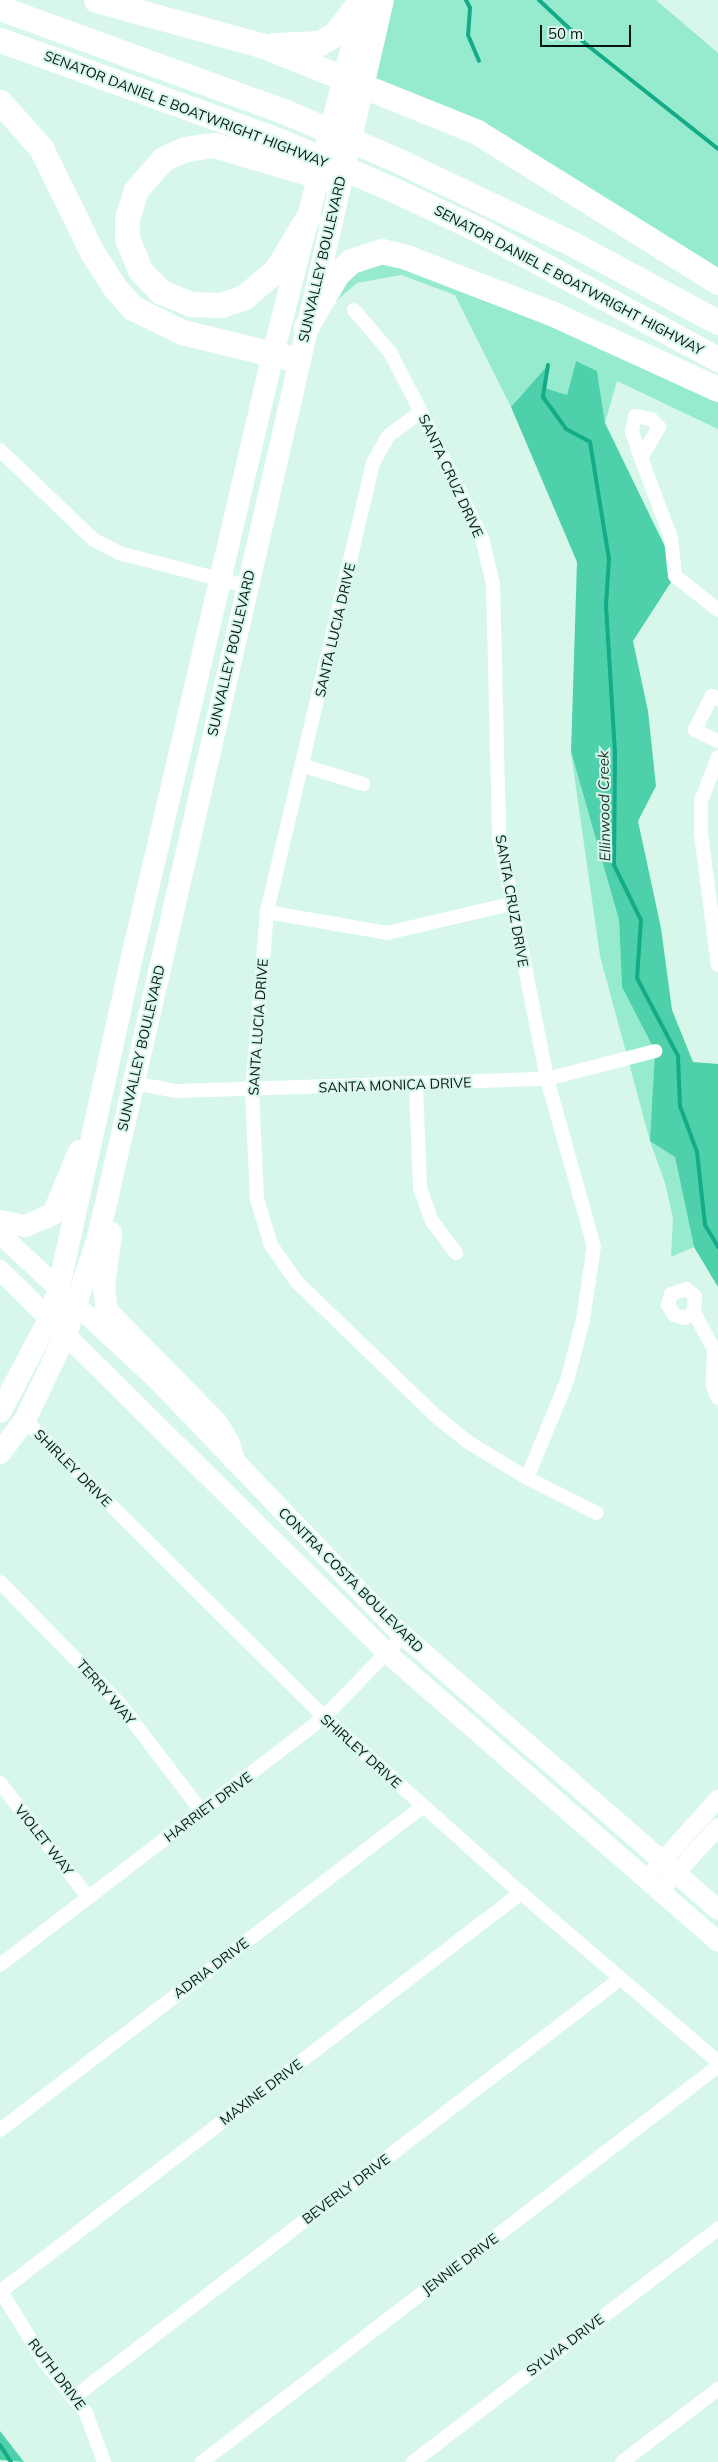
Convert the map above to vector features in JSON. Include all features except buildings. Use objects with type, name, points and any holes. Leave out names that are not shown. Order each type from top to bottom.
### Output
[{"type":"highway","points":[[96,0],[260,45],[354,81],[476,132],[718,282]]},
{"type":"highway","points":[[260,45],[320,43],[335,34],[362,0]]},
{"type":"highway","name":"SENATOR DANIEL E BOATWRIGHT HIGHWAY","points":[[0,8],[286,112],[399,161],[571,243],[718,322]]},
{"type":"highway","name":"SENATOR DANIEL E BOATWRIGHT HIGHWAY","points":[[0,40],[479,230],[718,359]]},
{"type":"highway","points":[[0,102],[18,119],[41,148],[92,252],[115,288],[133,308],[152,320],[182,332],[298,360]]},
{"type":"highway","points":[[277,150],[214,144],[184,149],[163,159],[145,176],[131,200],[127,238],[134,259],[146,278],[170,296],[202,306],[221,305],[244,297],[276,270],[308,218]]},
{"type":"highway","points":[[306,327],[337,274],[351,260],[381,251],[406,257],[533,306],[718,389]]},
{"type":"main road","name":"SUNVALLEY BOULEVARD","points":[[0,1454],[25,1420],[66,1334],[98,1238],[306,327],[354,81],[362,0]]},
{"type":"main road","name":"SUNVALLEY BOULEVARD","points":[[0,1412],[48,1317],[58,1291],[127,981],[273,354],[308,218],[383,0]]},
{"type":"main road","points":[[127,981],[134,991],[134,998],[120,1063],[121,1071],[133,1083]]},
{"type":"main road","points":[[0,1221],[25,1226],[53,1214],[102,1095]]},
{"type":"main road","points":[[107,1197],[112,1226],[104,1286],[107,1311],[217,1423],[228,1441],[234,1460]]},
{"type":"main road","name":"CONTRA COSTA BOULEVARD","points":[[0,1234],[58,1291],[159,1382],[404,1635],[718,1910]]},
{"type":"main road","name":"CONTRA COSTA BOULEVARD","points":[[0,1270],[387,1653],[654,1884],[718,1942]]},
{"type":"street","name":"SANTA CRUZ DRIVE","points":[[354,310],[390,352],[482,538],[493,584],[499,836],[547,1079],[594,1246],[583,1320],[568,1381],[527,1478]]},
{"type":"street","name":"SANTA LUCIA DRIVE","points":[[421,412],[389,435],[374,463],[304,766],[267,912],[252,1090],[257,1199],[271,1245],[297,1282],[437,1417],[468,1442],[527,1478],[596,1513]]},
{"type":"street","points":[[0,450],[94,540],[119,553],[246,586]]},
{"type":"street","points":[[641,458],[671,538],[676,576],[718,610]]},
{"type":"street","points":[[718,699],[712,696],[695,730],[718,741]]},
{"type":"street","points":[[718,756],[701,801],[701,834],[716,932],[718,965]]},
{"type":"street","points":[[304,766],[363,784]]},
{"type":"street","points":[[267,912],[387,933],[511,904]]},
{"type":"street","name":"SANTA MONICA DRIVE","points":[[133,1083],[178,1091],[547,1079],[654,1051]]},
{"type":"street","points":[[416,1084],[420,1188],[432,1221],[456,1253]]},
{"type":"street","points":[[694,1312],[714,1350],[713,1386],[718,1398]]},
{"type":"street","name":"SHIRLEY DRIVE","points":[[25,1420],[324,1717],[422,1807],[718,2062]]},
{"type":"street","name":"TERRY WAY","points":[[0,1582],[119,1703],[202,1812]]},
{"type":"street","name":"HARRIET DRIVE","points":[[0,1965],[324,1717],[404,1635]]},
{"type":"street","name":"VIOLET WAY","points":[[0,1783],[88,1897]]},
{"type":"street","points":[[670,1867],[718,1799]]},
{"type":"street","name":"ADRIA DRIVE","points":[[0,2130],[422,1807]]},
{"type":"street","points":[[654,1884],[670,1867],[718,1827]]},
{"type":"street","name":"MAXINE DRIVE","points":[[0,2290],[521,1893]]},
{"type":"street","name":"BEVERLY DRIVE","points":[[73,2398],[620,1979]]},
{"type":"street","name":"JENNIE DRIVE","points":[[202,2462],[718,2066]]},
{"type":"street","name":"SYLVIA DRIVE","points":[[413,2462],[718,2229]]},
{"type":"street","name":"RUTH DRIVE","points":[[0,2290],[44,2361],[92,2424],[104,2462]]},
{"type":"street","points":[[622,2462],[718,2389]]},
{"type":"green space","points":[[383,0],[656,0],[718,53],[718,282],[498,144],[363,85]]},
{"type":"green space","points":[[367,253],[718,389],[718,429],[617,381],[605,423],[597,371],[576,361],[567,395],[545,388],[548,365],[511,407],[455,295],[401,275],[357,283],[306,327]]},
{"type":"green space","points":[[576,361],[597,371],[605,423],[672,561],[675,576],[633,641],[648,711],[656,786],[638,821],[661,928],[672,1010],[693,1062],[718,1064],[718,1287],[694,1247],[675,1157],[650,1141],[655,1051],[622,987],[619,920],[571,752],[577,562],[511,407],[548,365],[545,388],[567,395]]},
{"type":"green space","points":[[571,753],[619,920],[622,987],[655,1051],[653,1091],[675,1157],[694,1247],[671,1257],[673,1218],[665,1183],[650,1141],[600,956]]},
{"type":"green space","points":[[0,2431],[24,2462],[0,2460]]},
{"type":"waterway","name":"Ellinwood Creek","points":[[466,0],[470,8],[468,35],[479,61]]},
{"type":"waterway","points":[[539,0],[587,45],[718,149]]},
{"type":"waterway","name":"Ellinwood Creek","points":[[548,365],[543,397],[566,429],[590,442],[609,559],[606,606],[615,755],[614,865],[641,920],[637,978],[678,1056],[680,1106],[697,1152],[705,1225],[718,1247]]},
{"type":"waterway","points":[[0,2445],[11,2462]]}]
